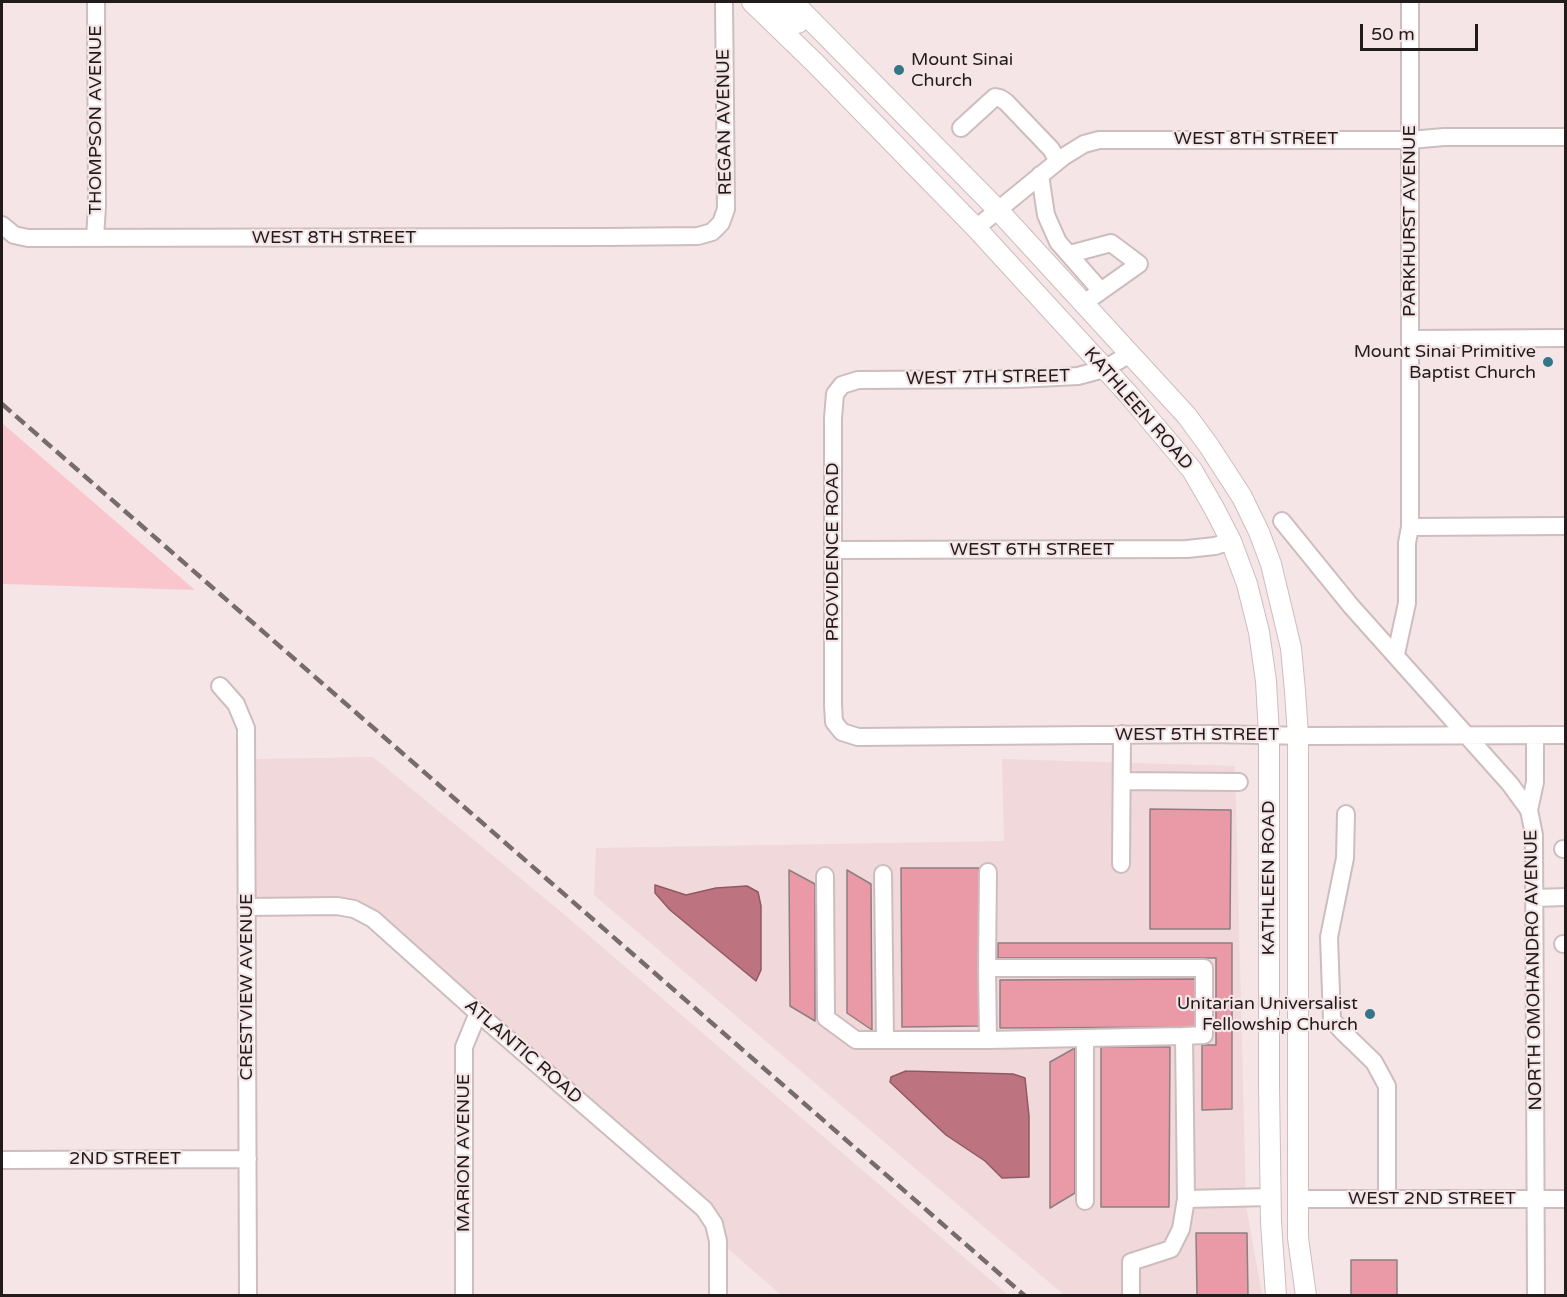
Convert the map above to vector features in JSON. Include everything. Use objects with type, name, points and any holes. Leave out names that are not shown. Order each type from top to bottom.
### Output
[{"type":"main road","name":"KATHLEEN ROAD","points":[[752,2],[815,63],[976,228],[1129,395],[1192,470],[1231,541],[1247,584],[1259,632],[1266,681],[1269,735],[1269,1086],[1272,1245],[1276,1296]]},
{"type":"main road","points":[[770,2],[782,6],[858,84],[880,90]]},
{"type":"main road","name":"KATHLEEN ROAD","points":[[793,2],[997,209],[1186,416],[1209,446],[1242,497],[1259,532],[1271,564],[1291,648],[1298,736],[1298,1238],[1306,1296]]},
{"type":"main road","points":[[1269,1086],[1280,1118],[1282,1169],[1286,1183],[1299,1199]]},
{"type":"main road","points":[[1271,1197],[1283,1225],[1289,1296]]},
{"type":"street","name":"THOMPSON AVENUE","points":[[95,238],[98,206],[96,2]]},
{"type":"street","name":"REGAN AVENUE","points":[[671,236],[698,236],[712,232],[721,223],[726,209],[724,2]]},
{"type":"street","name":"PARKHURST AVENUE","points":[[1396,654],[1407,603],[1407,543],[1410,527],[1410,2]]},
{"type":"street","points":[[961,128],[995,97],[1000,98],[1051,149],[1058,161]]},
{"type":"street","name":"WEST 8TH STREET","points":[[976,228],[1058,161],[1084,144],[1099,140],[1410,140],[1444,137],[1566,137]]},
{"type":"street","points":[[1040,175],[1046,215],[1058,242],[1101,291]]},
{"type":"street","name":"WEST 8TH STREET","points":[[2,225],[14,235],[28,238],[671,236]]},
{"type":"street","points":[[1040,255],[1058,242]]},
{"type":"street","points":[[1070,254],[1111,243],[1139,264],[1084,303]]},
{"type":"street","points":[[1410,339],[1566,338]]},
{"type":"street","name":"WEST 7TH STREET","points":[[842,385],[858,380],[1017,379],[1077,376],[1104,369],[1130,354]]},
{"type":"street","name":"PROVIDENCE ROAD","points":[[834,722],[833,418],[835,394],[842,385]]},
{"type":"street","name":"NORTH OMOHANDRO AVENUE","points":[[1282,521],[1351,606],[1510,784],[1529,810],[1534,835],[1535,898],[1536,1296]]},
{"type":"street","points":[[1410,527],[1566,526]]},
{"type":"street","name":"WEST 6TH STREET","points":[[833,550],[1187,549],[1215,546],[1231,541]]},
{"type":"street","name":"CRESTVIEW AVENUE","points":[[220,686],[236,704],[246,728],[248,1296]]},
{"type":"street","name":"WEST 5TH STREET","points":[[834,722],[842,732],[858,737],[1122,734],[1566,735]]},
{"type":"street","points":[[1121,864],[1122,734]]},
{"type":"street","points":[[1529,810],[1535,782],[1535,736]]},
{"type":"street","points":[[1122,781],[1239,782]]},
{"type":"street","points":[[1346,814],[1346,858],[1329,937],[1332,1020],[1374,1062],[1387,1086],[1387,1199]]},
{"type":"street","points":[[988,872],[988,1040]]},
{"type":"street","points":[[883,874],[885,1040]]},
{"type":"street","points":[[825,876],[826,1018],[856,1040],[988,1040],[1204,1035],[1204,968],[987,968]]},
{"type":"street","points":[[1535,898],[1566,897]]},
{"type":"street","name":"ATLANTIC ROAD","points":[[246,908],[337,906],[354,909],[373,919],[704,1209],[714,1224],[718,1240],[718,1296]]},
{"type":"street","name":"MARION AVENUE","points":[[464,1296],[464,1047],[478,1013]]},
{"type":"street","points":[[1131,1296],[1131,1262],[1171,1249],[1181,1229],[1186,1199],[1184,1036]]},
{"type":"street","points":[[1084,1038],[1085,1201]]},
{"type":"street","name":"2ND STREET","points":[[2,1160],[249,1159]]},
{"type":"street","points":[[1186,1199],[1271,1197]]},
{"type":"street","name":"WEST 2ND STREET","points":[[1299,1199],[1566,1199]]},
{"type":"shaded area","points":[[2,423],[195,590],[2,584]]},
{"type":"shaded area","points":[[373,757],[559,910],[1008,1295],[781,1295],[726,1247],[721,1222],[709,1202],[378,912],[357,901],[339,897],[255,898],[254,759]]},
{"type":"shaded area","points":[[1002,759],[1235,766],[1246,1205],[1262,1295],[1064,1295],[594,895],[596,848],[1004,841]],"holes":[[[655,885],[686,895],[716,888],[746,886],[758,892],[761,952],[756,980],[670,910],[655,893]],[[935,1071],[1013,1074],[1029,1116],[1002,1178],[985,1161],[946,1135],[926,1116]]]},
{"type":"shaded area","points":[[655,885],[686,895],[716,888],[747,886],[758,892],[761,906],[761,970],[756,981],[670,910],[655,893]]},
{"type":"shaded area","points":[[906,1071],[1013,1074],[1025,1078],[1029,1116],[1029,1177],[1002,1178],[985,1161],[946,1135],[890,1082],[891,1077]]},
{"type":"building","points":[[1150,809],[1231,810],[1230,929],[1150,929]]},
{"type":"building","points":[[901,868],[979,868],[979,1026],[902,1027]]},
{"type":"building","points":[[789,870],[815,884],[815,1021],[790,1006]]},
{"type":"building","points":[[847,870],[871,884],[872,1030],[847,1013]]},
{"type":"building","points":[[998,943],[1232,943],[1232,1109],[1202,1110],[1202,1045],[1216,1045],[1216,958],[998,958]]},
{"type":"building","points":[[1196,979],[1196,1027],[1000,1028],[1000,980]]},
{"type":"building","points":[[1101,1047],[1170,1047],[1169,1207],[1101,1207]]},
{"type":"building","points":[[1075,1048],[1075,1193],[1050,1208],[1050,1062]]},
{"type":"building","points":[[1196,1233],[1247,1233],[1248,1296],[1197,1296]]},
{"type":"building","points":[[1351,1260],[1397,1260],[1397,1296],[1351,1296]]},
{"type":"railway","points":[[2,404],[1025,1296]]},
{"type":"place","name":"Mount Sinai Church","points":[[899,70]]},
{"type":"place","name":"Mount Sinai Primitive Baptist Church","points":[[1548,362]]},
{"type":"place","name":"Unitarian Universalist Fellowship Church","points":[[1370,1014]]}]
